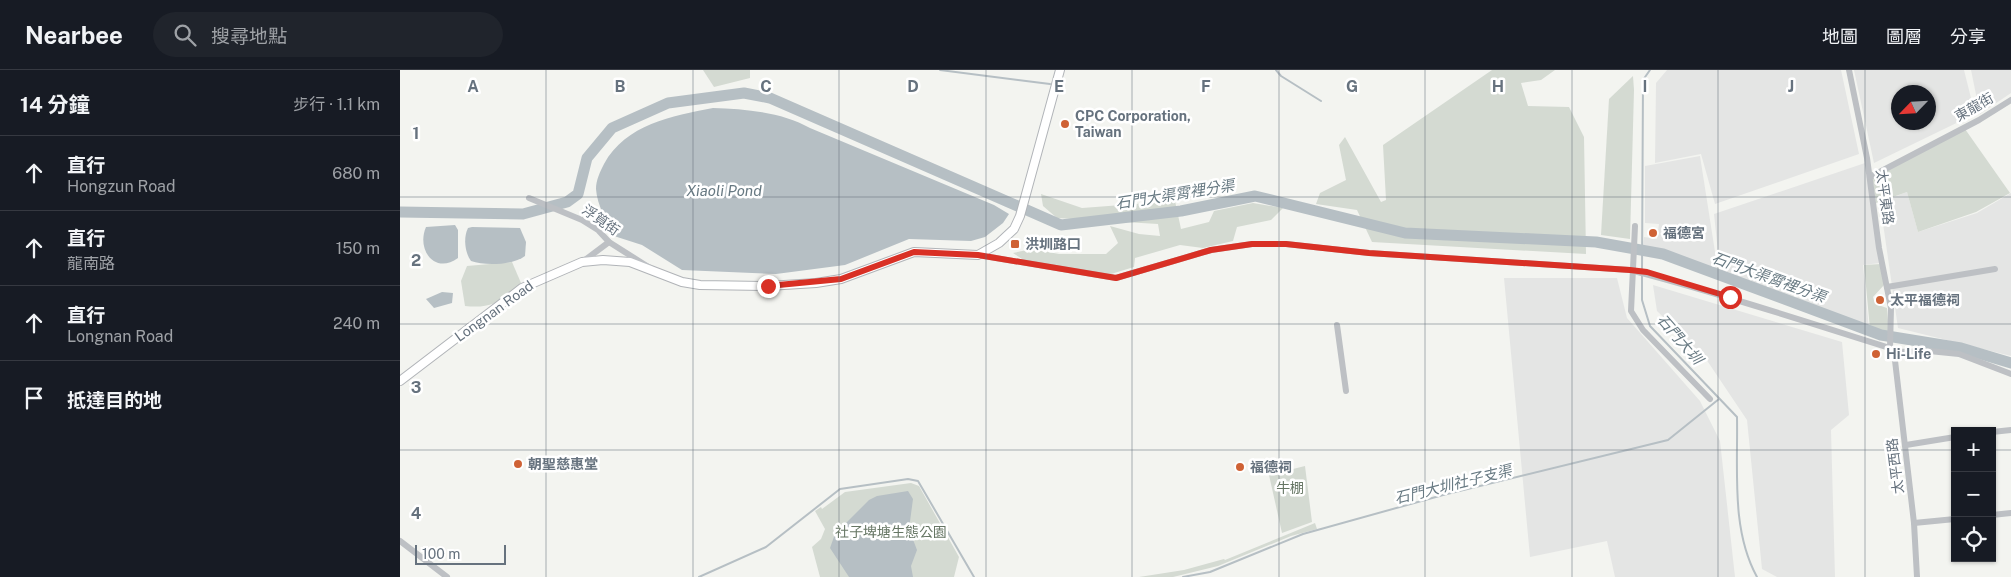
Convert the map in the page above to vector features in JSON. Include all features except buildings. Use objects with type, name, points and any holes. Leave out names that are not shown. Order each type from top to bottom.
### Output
[{"type":"main road","points":[[978,255],[1000,243],[1014,229],[1025,201],[1060,70]]},
{"type":"main road","name":"Longnan Road","points":[[400,381],[522,288],[582,262],[619,260],[682,282],[700,285],[768,286],[841,279],[914,252],[978,255]]},
{"type":"street","name":"太平東路","points":[[1848,70],[1870,177],[1891,308],[1890,340],[1892,350]]},
{"type":"street","name":"東龍街","points":[[1870,177],[1979,120],[2011,100]]},
{"type":"street","name":"浮筧街","points":[[528,198],[582,220],[609,242],[635,256],[655,271]]},
{"type":"street","points":[[1635,226],[1633,264],[1637,271],[1631,311],[1637,322],[1710,399]]},
{"type":"street","points":[[582,262],[593,256],[609,242]]},
{"type":"street","points":[[978,255],[1116,278],[1211,250],[1252,244],[1286,244],[1369,253],[1647,272],[1892,350],[1929,350],[1959,354],[2011,374]]},
{"type":"street","points":[[1887,287],[1995,269]]},
{"type":"street","points":[[1337,325],[1346,391]]},
{"type":"street","name":"太平西路","points":[[1892,350],[1906,445],[1917,577]]},
{"type":"street","points":[[1996,432],[2011,430]]},
{"type":"street","points":[[1906,445],[1951,438]]},
{"type":"street","points":[[1996,515],[2011,513]]},
{"type":"street","points":[[1914,523],[1951,518]]},
{"type":"street","points":[[400,541],[447,577]]},
{"type":"shaded area","points":[[1667,70],[1841,70],[1859,154],[1715,204],[1701,154],[1655,163],[1656,83]]},
{"type":"shaded area","points":[[1854,70],[1964,70],[1975,114],[1874,163]]},
{"type":"shaded area","points":[[1971,70],[2011,70],[2011,93],[1980,114]]},
{"type":"shaded area","points":[[1700,156],[1718,271],[1664,252],[1643,249],[1644,237],[1657,239],[1659,224],[1645,223],[1645,166]]},
{"type":"shaded area","points":[[1865,163],[1880,263],[1863,265],[1869,329],[1720,271],[1714,214]]},
{"type":"shaded area","points":[[1907,192],[1918,232],[1977,213],[2011,193],[2011,356],[1898,328],[1880,202]]},
{"type":"shaded area","points":[[1504,278],[1617,278],[1627,318],[1700,401],[1720,441],[1735,577],[1615,577],[1607,541],[1530,557]]},
{"type":"shaded area","points":[[1653,285],[1842,342],[1849,415],[1831,430],[1835,577],[1777,577],[1762,569],[1747,420],[1706,359],[1657,311]]},
{"type":"green space","points":[[703,70],[750,70],[750,78],[714,87]]},
{"type":"green space","points":[[1492,70],[1555,70],[1541,80],[1521,83],[1528,106],[1569,107],[1584,137],[1586,254],[1372,242],[1357,210],[1316,204],[1320,193],[1346,180],[1339,145],[1345,137],[1381,202],[1386,200],[1383,145]]},
{"type":"green space","points":[[1633,76],[1630,239],[1601,235],[1609,99]]},
{"type":"green space","points":[[1965,129],[2010,193],[1976,212],[1918,232],[1907,192],[1876,203],[1872,177]]},
{"type":"green space","points":[[1041,194],[1082,208],[1175,201],[1181,229],[1209,222],[1214,211],[1253,203],[1283,208],[1271,220],[1237,227],[1233,241],[1203,248],[1180,245],[1135,258],[1134,267],[1111,274],[1028,263],[1013,253],[1032,249],[1059,254],[1106,254],[1118,243],[1110,226],[1139,234],[1160,236],[1158,224],[1057,218],[1043,206]]},
{"type":"green space","points":[[512,262],[521,283],[502,299],[489,305],[465,306],[461,281],[467,266]]},
{"type":"green space","points":[[1881,264],[1884,285],[1873,297],[1875,304],[1887,308],[1889,334],[1870,329],[1864,265]]},
{"type":"green space","name":"牛棚","points":[[1305,466],[1312,522],[1282,533],[1269,475]]},
{"type":"green space","name":"社子埤塘生態公園","points":[[911,483],[919,486],[959,557],[954,577],[820,577],[812,547],[821,539],[825,529],[815,511],[821,507],[822,509],[845,492]]},
{"type":"green space","points":[[1315,523],[1317,529],[1291,536],[1218,566],[1173,577],[1139,577],[1184,570],[1225,560]]},
{"type":"water","name":"Xiaoli Pond","points":[[713,108],[738,109],[788,118],[994,205],[1009,214],[1003,223],[985,237],[971,241],[909,239],[845,265],[776,274],[682,270],[642,245],[614,236],[598,201],[597,182],[604,164],[613,150],[637,131],[651,124],[682,114]]},
{"type":"water","points":[[455,225],[458,230],[458,258],[442,264],[435,262],[430,258],[424,244],[426,227]]},
{"type":"water","points":[[468,228],[520,228],[526,242],[525,256],[499,264],[484,264],[471,261],[467,254],[465,241]]},
{"type":"water","points":[[442,292],[453,293],[452,303],[434,308],[426,299]]},
{"type":"water","points":[[908,491],[913,499],[909,529],[917,550],[911,566],[913,577],[849,577],[830,548],[835,534],[869,500],[877,496]]},
{"type":"waterway","points":[[940,70],[1050,84]]},
{"type":"waterway","points":[[1276,70],[1281,76],[1321,101]]},
{"type":"waterway","name":"石門大圳","points":[[1642,271],[1643,80],[1650,70]]},
{"type":"waterway","name":"石門大渠霄裡分渠","points":[[400,212],[523,214],[567,202],[578,194],[587,158],[612,128],[668,103],[744,93],[770,98],[1061,225],[1181,211],[1255,196],[1405,233],[1596,242],[1663,254],[1881,335],[1961,348],[2011,363]]},
{"type":"waterway","name":"石門大圳","points":[[1642,275],[1642,300],[1650,326],[1737,417],[1737,479],[1740,520],[1743,540],[1757,577]]},
{"type":"waterway","name":"石門大圳社子支渠","points":[[1183,577],[1210,572],[1303,534],[1443,495],[1668,440],[1719,399]]},
{"type":"waterway","name":"石門大圳社子支渠","points":[[699,577],[766,547],[840,489],[908,479],[918,481],[974,577]]},
{"type":"place","name":"CPC Corporation, Taiwan","points":[[1065,124]]},
{"type":"place","name":"福德宮","points":[[1653,233]]},
{"type":"place","name":"洪圳路口","points":[[1015,244]]},
{"type":"place","name":"太平福德祠","points":[[1880,300]]},
{"type":"place","name":"Hi-Life","points":[[1876,354]]},
{"type":"place","name":"朝聖慈惠堂","points":[[518,464]]},
{"type":"place","name":"福德祠","points":[[1240,467]]},
{"type":"route","points":[[768,286],[816,283],[841,279],[914,252],[978,255],[1014,263],[1116,278],[1211,250],[1252,244],[1286,244],[1369,253],[1647,272],[1730,297]]}]
